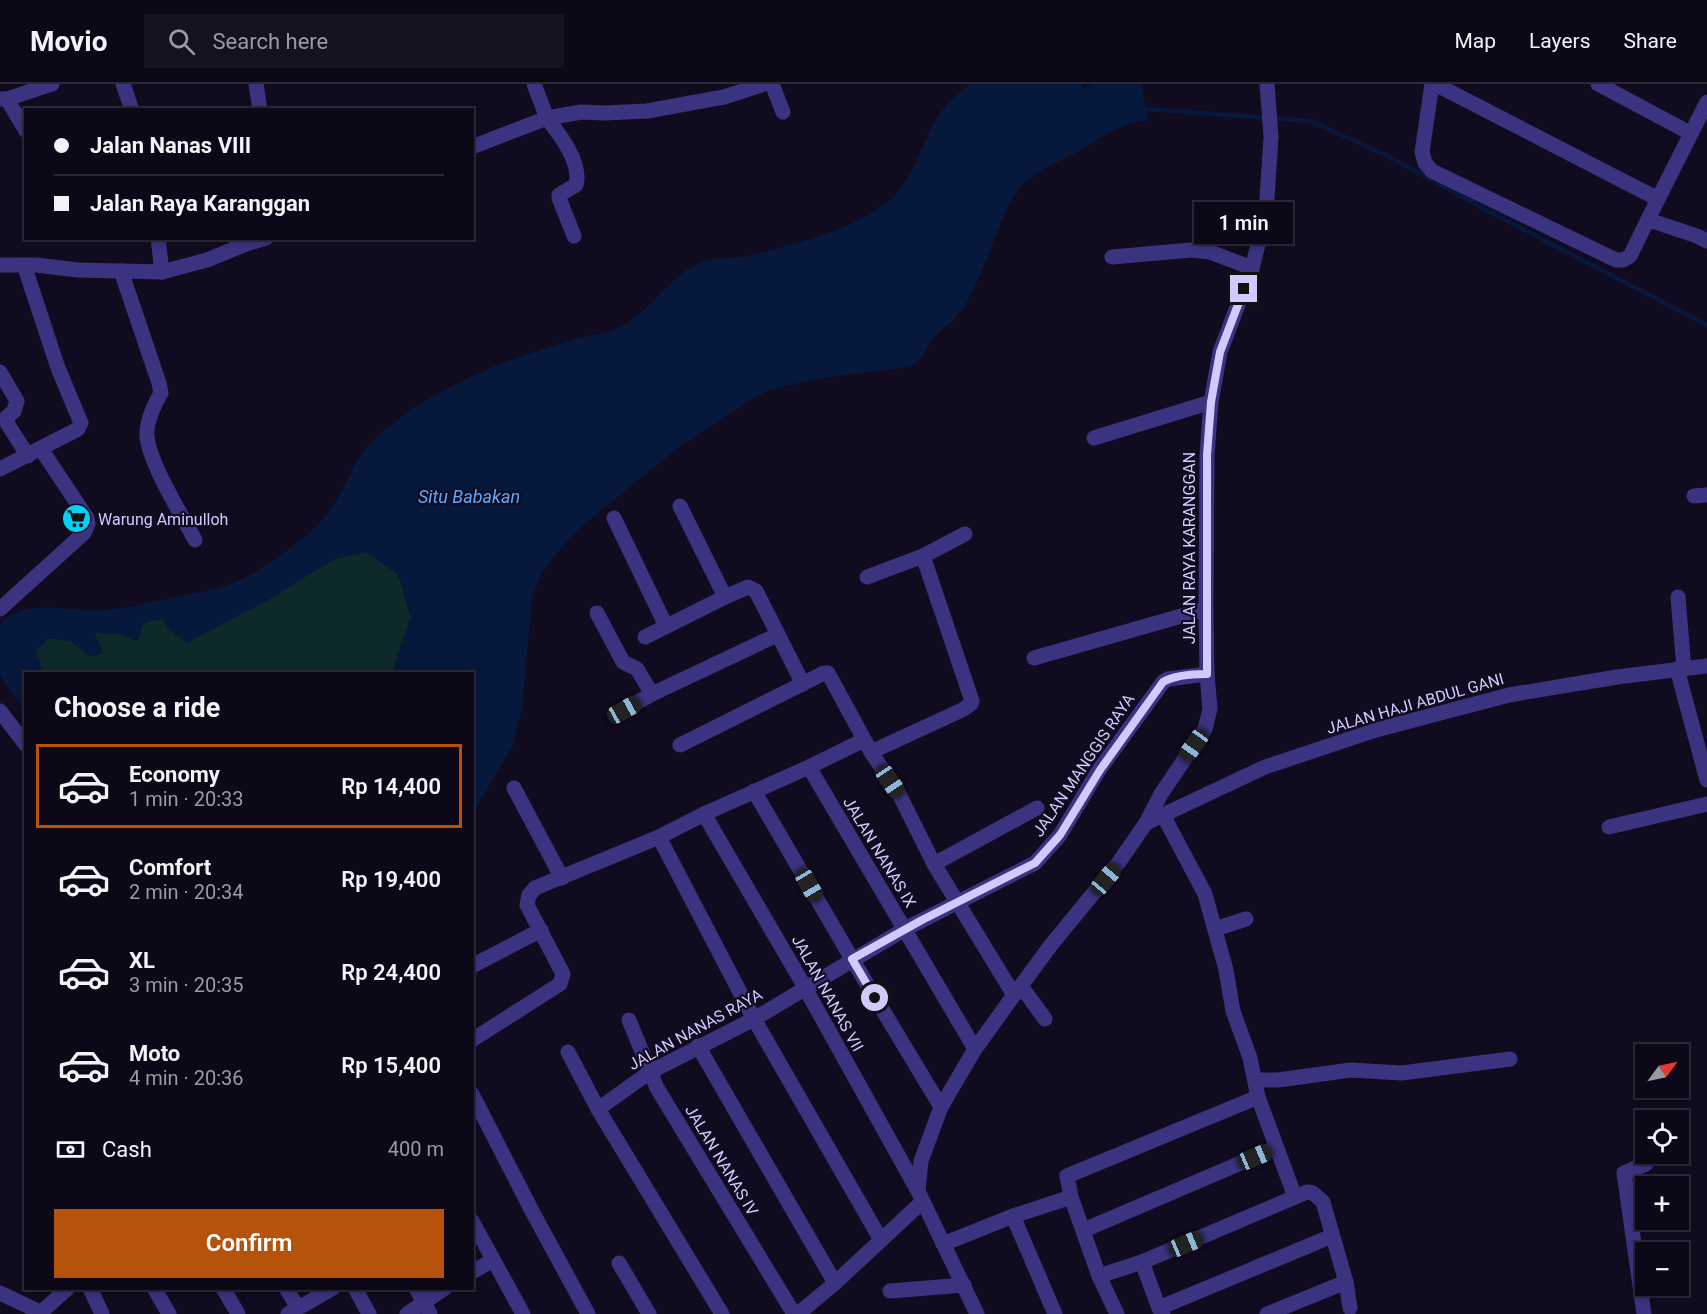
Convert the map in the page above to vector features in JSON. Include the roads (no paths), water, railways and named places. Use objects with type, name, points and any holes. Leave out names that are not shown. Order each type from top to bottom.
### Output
[{"type":"street","points":[[24,128],[3,99],[52,84]]},
{"type":"street","points":[[123,84],[131,108]]},
{"type":"street","points":[[256,84],[260,108]]},
{"type":"street","points":[[534,84],[547,118],[576,168],[576,184],[559,195],[574,236]]},
{"type":"street","points":[[474,146],[547,118],[581,112],[647,111],[724,97],[764,84]]},
{"type":"street","points":[[772,84],[783,112]]},
{"type":"street","name":"JALAN RAYA KARANGGAN","points":[[920,1197],[921,1161],[941,1107],[975,1049],[1017,990],[1119,862],[1205,729],[1210,709],[1206,609],[1207,455],[1211,402],[1220,352],[1252,268],[1266,214],[1271,137],[1267,84]]},
{"type":"street","points":[[1658,199],[1434,84],[1422,152],[1425,163],[1432,171],[1616,260],[1623,260],[1630,256],[1707,102]]},
{"type":"street","points":[[1598,84],[1690,133]]},
{"type":"street","points":[[1649,220],[1707,241]]},
{"type":"street","points":[[158,240],[162,272]]},
{"type":"street","points":[[0,265],[162,272],[207,260],[259,240]]},
{"type":"street","points":[[1112,257],[1200,251],[1210,252],[1252,268]]},
{"type":"street","points":[[0,469],[78,429],[81,419],[58,368],[24,265]]},
{"type":"street","points":[[121,271],[161,393],[154,405],[147,435],[150,453],[195,540]]},
{"type":"street","points":[[0,372],[18,401],[14,411],[6,418],[7,423],[35,453],[87,518],[88,526],[84,533],[0,609]]},
{"type":"street","points":[[1094,438],[1211,402]]},
{"type":"street","points":[[680,506],[725,597]]},
{"type":"street","points":[[614,518],[666,626]]},
{"type":"street","points":[[867,577],[923,556],[964,534]]},
{"type":"street","points":[[474,1039],[560,984],[563,974],[527,905],[529,895],[535,888],[659,837],[704,814],[809,767],[962,710],[971,704],[972,701],[923,556]]},
{"type":"street","points":[[645,637],[725,597],[748,587],[752,588],[756,591],[803,684]]},
{"type":"street","points":[[1678,597],[1681,669],[1707,780]]},
{"type":"street","points":[[1034,658],[1206,609]]},
{"type":"street","points":[[597,613],[623,662],[637,669],[652,694]]},
{"type":"street","points":[[624,710],[652,694],[777,635]]},
{"type":"street","name":"JALAN HAJI ABDUL GANI","points":[[1146,823],[1265,767],[1376,730],[1509,695],[1617,677],[1707,666]]},
{"type":"street","points":[[681,745],[828,673],[868,746],[900,796],[934,864],[957,901],[1017,990],[1045,1019]]},
{"type":"street","name":"JALAN MANGGIS RAYA","points":[[957,901],[1035,863],[1060,835],[1100,770],[1163,682],[1196,674],[1207,674]]},
{"type":"street","points":[[0,711],[24,742]]},
{"type":"street","name":"JALAN NANAS IX","points":[[809,767],[975,1049]]},
{"type":"street","points":[[514,788],[562,878]]},
{"type":"street","points":[[754,791],[941,1107]]},
{"type":"street","points":[[1609,827],[1707,804]]},
{"type":"street","points":[[934,864],[1037,808]]},
{"type":"street","name":"JALAN NANAS VII","points":[[704,814],[920,1197]]},
{"type":"street","points":[[1163,815],[1205,894],[1226,970],[1233,1011],[1250,1058],[1258,1097],[1295,1197]]},
{"type":"street","points":[[659,837],[754,1019],[881,1240]]},
{"type":"street","name":"JALAN NANAS RAYA","points":[[598,1109],[650,1072],[754,1019],[852,959],[957,901]]},
{"type":"street","points":[[1215,929],[1246,919]]},
{"type":"street","points":[[474,965],[541,930]]},
{"type":"street","name":"JALAN NANAS IV","points":[[629,1020],[657,1088],[796,1314]]},
{"type":"street","points":[[698,1046],[835,1283]]},
{"type":"street","points":[[568,1052],[598,1109],[722,1314]]},
{"type":"street","points":[[1255,1080],[1278,1080],[1351,1070],[1402,1073],[1510,1059]]},
{"type":"street","points":[[1116,1314],[1099,1276],[1071,1197],[1067,1176],[1258,1097]]},
{"type":"street","points":[[474,1098],[588,1314]]},
{"type":"street","points":[[1084,1230],[1276,1148]]},
{"type":"street","points":[[1644,1314],[1624,1173],[1646,1164]]},
{"type":"street","points":[[1099,1276],[1143,1262],[1307,1192],[1313,1193],[1323,1202],[1346,1282],[1350,1308]]},
{"type":"street","points":[[796,1314],[835,1283],[881,1240],[920,1197],[977,1314]]},
{"type":"street","points":[[944,1244],[1013,1216],[1071,1197]]},
{"type":"street","points":[[1013,1216],[1054,1314]]},
{"type":"street","points":[[474,1225],[523,1314]]},
{"type":"street","points":[[1143,1262],[1161,1311],[1332,1236]]},
{"type":"street","points":[[474,1271],[493,1260]]},
{"type":"street","points":[[619,1263],[649,1314]]},
{"type":"street","points":[[1267,1314],[1346,1282]]},
{"type":"street","points":[[890,1291],[964,1285]]},
{"type":"street","points":[[0,1293],[40,1313],[66,1290]]},
{"type":"street","points":[[91,1290],[102,1314]]},
{"type":"street","points":[[155,1290],[169,1314]]},
{"type":"street","points":[[224,1290],[238,1314]]},
{"type":"street","points":[[287,1290],[293,1311],[330,1290]]},
{"type":"street","points":[[356,1290],[369,1314]]},
{"type":"street","points":[[406,1314],[442,1290]]},
{"type":"water","name":"Situ Babakan","points":[[971,84],[1081,84],[1083,88],[1095,84],[1142,84],[1148,121],[1131,123],[1116,130],[1034,175],[1020,188],[1007,208],[966,304],[931,341],[918,361],[908,367],[814,379],[767,391],[675,450],[587,522],[563,546],[541,573],[532,597],[522,709],[512,747],[474,811],[474,672],[394,672],[411,617],[398,574],[366,552],[334,559],[266,601],[187,643],[161,619],[143,623],[138,641],[119,634],[94,633],[103,653],[90,656],[70,641],[49,638],[36,651],[43,672],[24,672],[24,710],[0,676],[0,623],[13,615],[25,610],[51,607],[91,610],[119,608],[203,592],[242,579],[284,553],[323,519],[370,443],[399,419],[446,390],[470,377],[522,356],[575,339],[610,331],[626,324],[676,278],[700,263],[712,259],[749,256],[813,238],[835,231],[875,211],[892,198],[905,182],[937,117],[957,95]]},
{"type":"waterway","points":[[1147,109],[1310,121],[1388,156],[1707,325]]},
{"type":"place","name":"Warung Aminulloh","points":[[77,519]]}]
